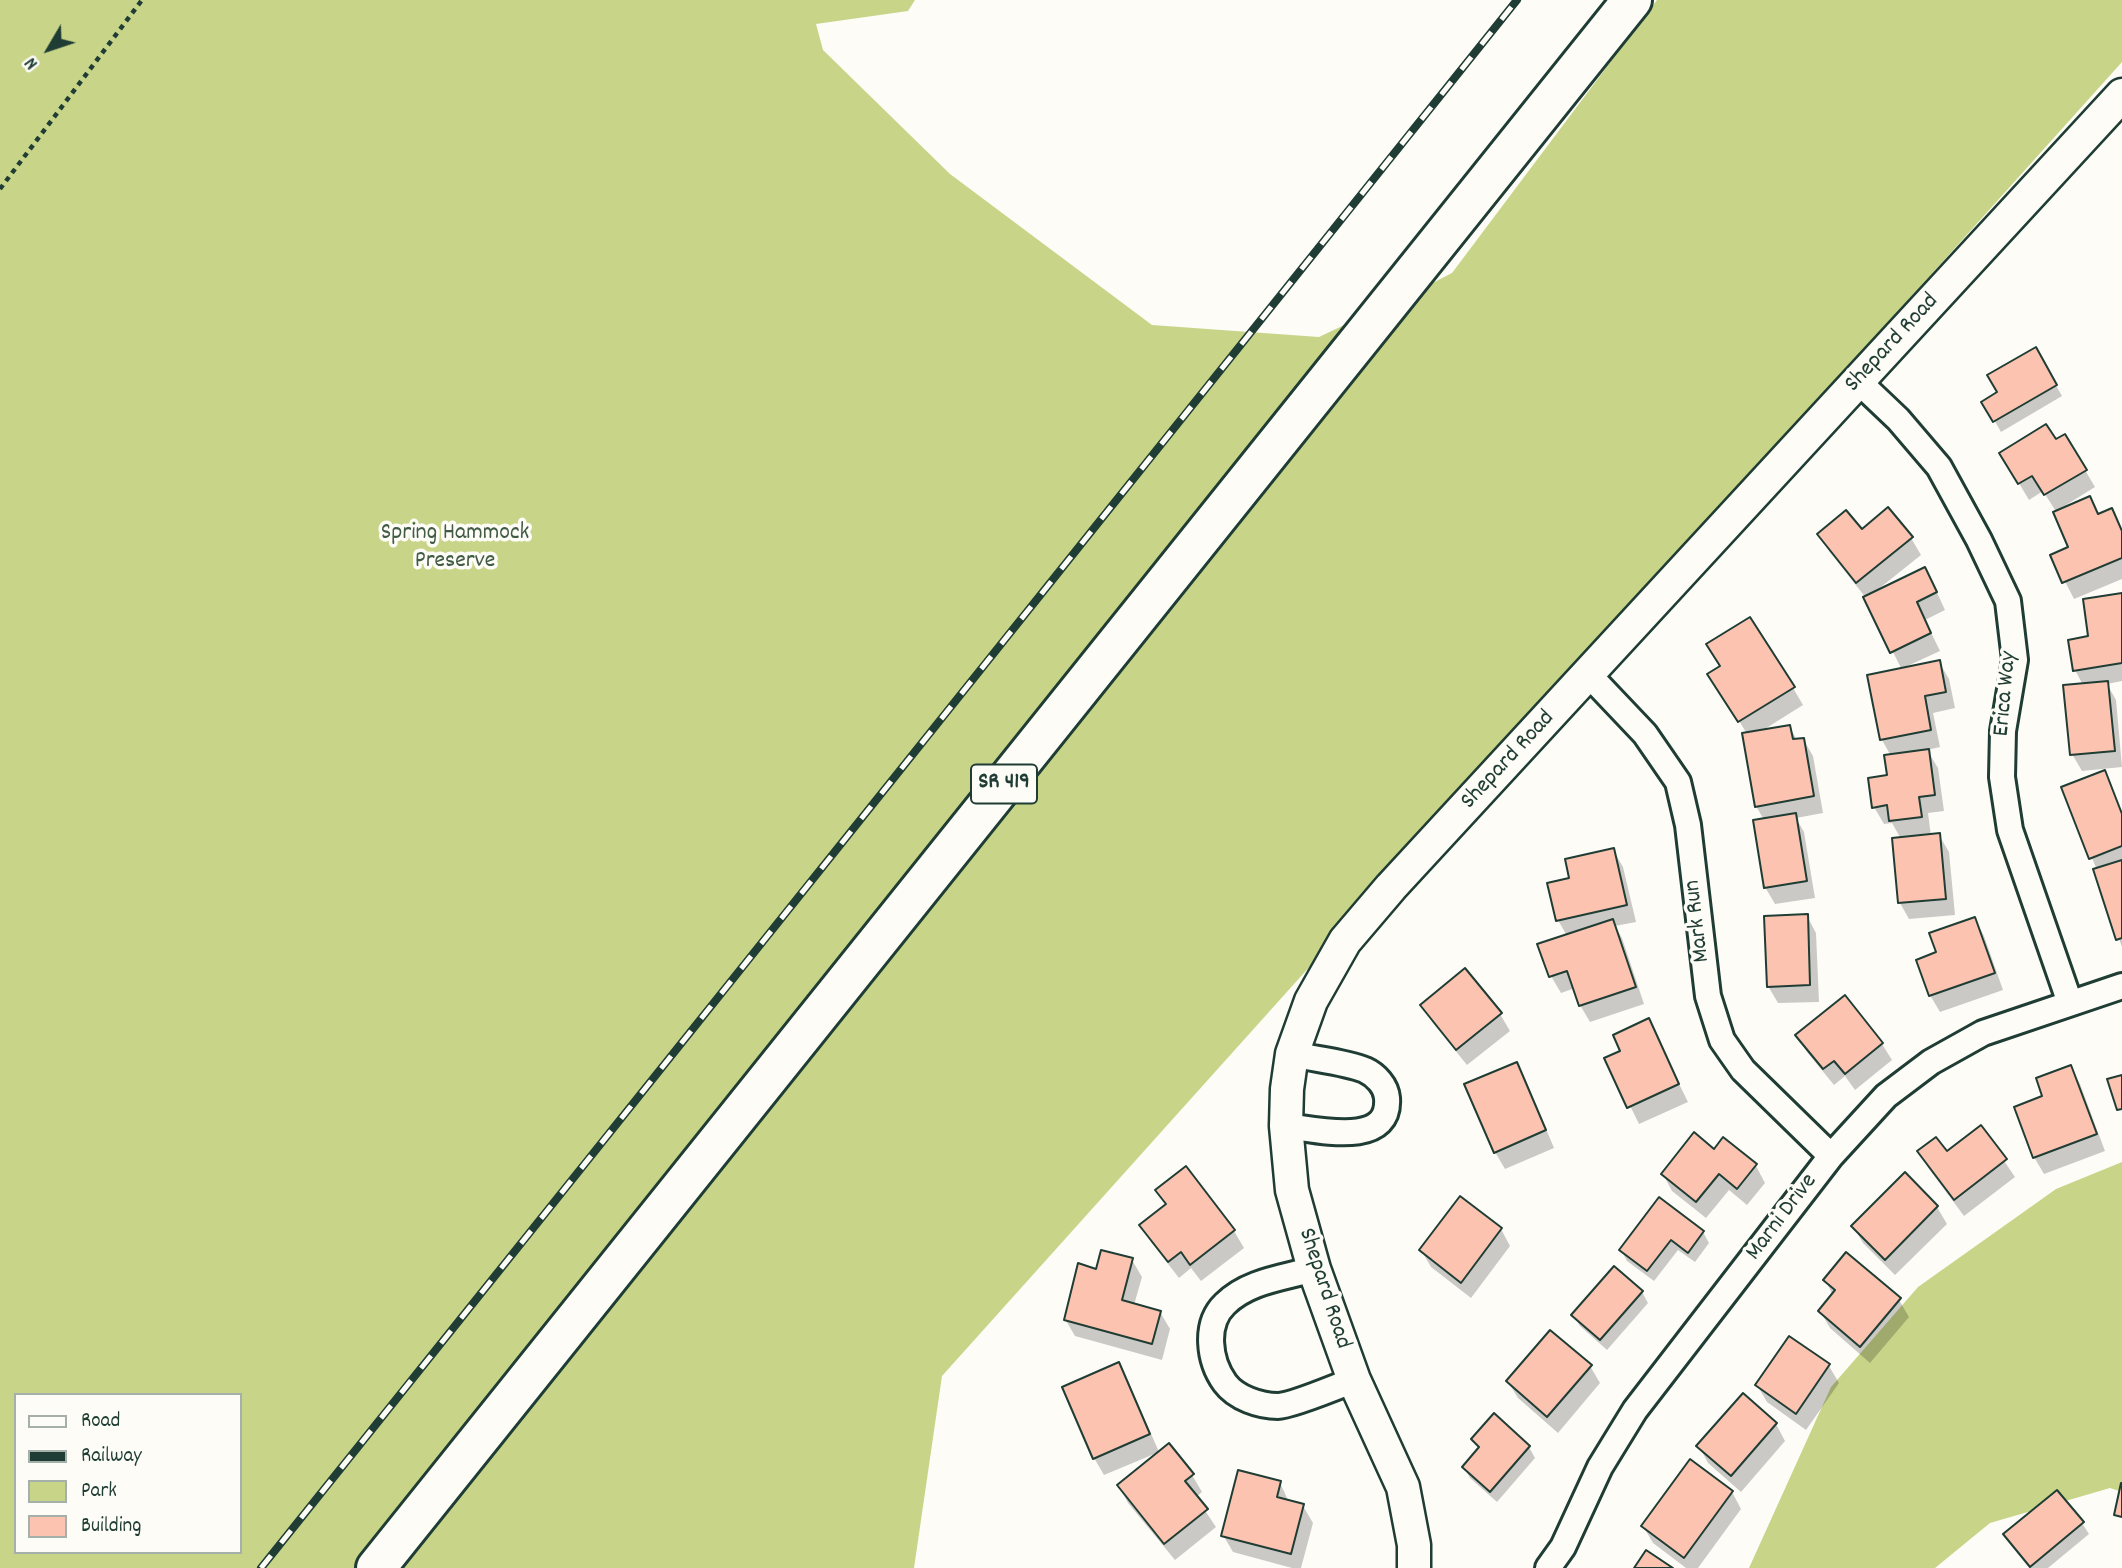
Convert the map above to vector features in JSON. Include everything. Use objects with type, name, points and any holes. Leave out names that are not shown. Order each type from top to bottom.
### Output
[{"type":"main road","name":"SR 419","points":[[376,1568],[1632,0]]},
{"type":"street","name":"Shepard Road","points":[[1414,1568],[1414,1545],[1403,1487],[1354,1380],[1314,1269],[1292,1190],[1286,1126],[1292,1054],[1311,1001],[1345,941],[1391,887],[2122,95]]},
{"type":"street","name":"Erica Way","points":[[1858,381],[1898,419],[1939,467],[1979,540],[2008,601],[2015,660],[2003,731],[2002,778],[2010,830],[2070,1003]]},
{"type":"street","name":"Mark Run","points":[[1589,675],[1645,734],[1678,782],[1688,825],[1708,996],[1722,1040],[1743,1070],[1830,1156]]},
{"type":"street","name":"Marni Drive","points":[[1548,1568],[1563,1547],[1600,1467],[1636,1410],[1830,1156],[1886,1096],[1931,1062],[1983,1033],[2122,986]]},
{"type":"street","points":[[1286,1126],[1353,1133],[1370,1129],[1381,1121],[1388,1109],[1387,1094],[1379,1079],[1365,1070],[1292,1054]]},
{"type":"street","points":[[1314,1269],[1244,1289],[1223,1306],[1212,1325],[1211,1355],[1226,1384],[1247,1400],[1280,1406],[1354,1380]]},
{"type":"path","points":[[0,189],[142,0]]},
{"type":"green space","name":"Spring Hammock Preserve","points":[[0,0],[915,0],[908,11],[816,24],[823,50],[950,174],[1152,325],[1319,337],[1361,317],[359,1568],[0,1568]]},
{"type":"green space","points":[[1657,0],[2122,0],[2122,62],[942,1376],[914,1568],[393,1568],[1417,291],[1452,273]]},
{"type":"green space","points":[[2122,1162],[2122,1492],[2110,1488],[1990,1523],[1935,1568],[1749,1568],[1831,1387],[1918,1287],[2056,1189]]},
{"type":"building","points":[[2036,347],[2057,385],[1993,422],[1981,402],[1997,392],[1987,375]]},
{"type":"building","points":[[2046,424],[2056,439],[2065,434],[2087,470],[2044,495],[2032,476],[2018,484],[1999,453]]},
{"type":"building","points":[[2090,496],[2098,514],[2112,508],[2122,531],[2122,558],[2062,583],[2050,555],[2068,547],[2053,512]]},
{"type":"building","points":[[1888,507],[1913,537],[1856,583],[1817,534],[1846,510],[1862,529]]},
{"type":"building","points":[[1925,567],[1937,592],[1917,602],[1931,633],[1890,653],[1863,597]]},
{"type":"building","points":[[2122,593],[2122,663],[2073,671],[2068,640],[2088,636],[2083,599]]},
{"type":"building","points":[[1750,617],[1795,687],[1738,722],[1707,674],[1720,666],[1706,644]]},
{"type":"building","points":[[1940,660],[1946,692],[1925,696],[1931,730],[1880,740],[1867,675]]},
{"type":"building","points":[[2108,681],[2115,751],[2070,755],[2063,685]]},
{"type":"building","points":[[1790,725],[1793,739],[1804,738],[1814,796],[1755,807],[1742,733]]},
{"type":"building","points":[[1929,749],[1935,795],[1919,797],[1922,817],[1889,821],[1887,805],[1872,808],[1868,778],[1887,775],[1884,755]]},
{"type":"building","points":[[2105,770],[2122,814],[2122,846],[2089,859],[2061,787]]},
{"type":"building","points":[[1796,813],[1807,881],[1764,888],[1753,820]]},
{"type":"building","points":[[1940,833],[1946,899],[1898,903],[1892,838]]},
{"type":"building","points":[[1614,848],[1627,905],[1556,921],[1547,883],[1569,878],[1565,859]]},
{"type":"building","points":[[2122,860],[2122,938],[2116,940],[2093,869]]},
{"type":"building","points":[[1808,914],[1810,985],[1767,987],[1764,916]]},
{"type":"building","points":[[1975,917],[1995,973],[1929,996],[1916,960],[1936,952],[1929,933]]},
{"type":"building","points":[[1613,919],[1636,987],[1579,1006],[1567,971],[1549,977],[1537,944]]},
{"type":"building","points":[[1465,968],[1502,1013],[1456,1050],[1420,1005]]},
{"type":"building","points":[[1845,995],[1883,1043],[1845,1074],[1834,1061],[1823,1069],[1795,1035]]},
{"type":"building","points":[[1649,1018],[1679,1084],[1627,1108],[1604,1058],[1620,1051],[1613,1035]]},
{"type":"building","points":[[1517,1062],[1546,1130],[1494,1153],[1464,1084]]},
{"type":"building","points":[[2071,1065],[2097,1134],[2033,1158],[2014,1107],[2042,1096],[2036,1078]]},
{"type":"building","points":[[2122,1075],[2122,1109],[2117,1110],[2107,1079]]},
{"type":"building","points":[[1981,1125],[2007,1159],[1954,1200],[1917,1151],[1936,1137],[1947,1151]]},
{"type":"building","points":[[1694,1132],[1714,1149],[1723,1137],[1757,1164],[1737,1189],[1719,1174],[1696,1202],[1661,1174]]},
{"type":"building","points":[[1186,1166],[1235,1230],[1190,1265],[1181,1252],[1168,1262],[1139,1225],[1166,1204],[1155,1190]]},
{"type":"building","points":[[1905,1172],[1938,1206],[1885,1260],[1851,1226]]},
{"type":"building","points":[[1460,1196],[1502,1228],[1461,1283],[1419,1250]]},
{"type":"building","points":[[1659,1197],[1704,1231],[1688,1253],[1671,1240],[1647,1271],[1619,1250]]},
{"type":"building","points":[[1101,1250],[1133,1258],[1122,1300],[1161,1311],[1152,1344],[1064,1320],[1078,1263],[1096,1269]]},
{"type":"building","points":[[1846,1252],[1901,1298],[1860,1347],[1818,1311],[1835,1290],[1823,1280]]},
{"type":"building","points":[[1614,1266],[1643,1291],[1600,1340],[1571,1315]]},
{"type":"building","points":[[1550,1330],[1592,1365],[1547,1417],[1506,1381]]},
{"type":"building","points":[[1789,1336],[1830,1364],[1796,1414],[1755,1385]]},
{"type":"building","points":[[1119,1362],[1150,1434],[1093,1459],[1062,1387]]},
{"type":"building","points":[[1743,1393],[1777,1423],[1731,1476],[1696,1446]]},
{"type":"building","points":[[1494,1413],[1530,1446],[1490,1492],[1462,1467],[1479,1447],[1471,1439]]},
{"type":"building","points":[[1169,1443],[1194,1474],[1185,1481],[1208,1509],[1164,1544],[1117,1485]]},
{"type":"building","points":[[1690,1459],[1733,1491],[1684,1558],[1641,1526]]},
{"type":"building","points":[[1238,1470],[1281,1481],[1277,1497],[1304,1504],[1291,1554],[1221,1536]]},
{"type":"building","points":[[2122,1483],[2122,1517],[2114,1515]]},
{"type":"building","points":[[2057,1490],[2084,1522],[2030,1567],[2003,1534]]},
{"type":"building","points":[[1646,1550],[1673,1568],[1634,1568]]},
{"type":"railway","points":[[261,1568],[1517,0]]}]
